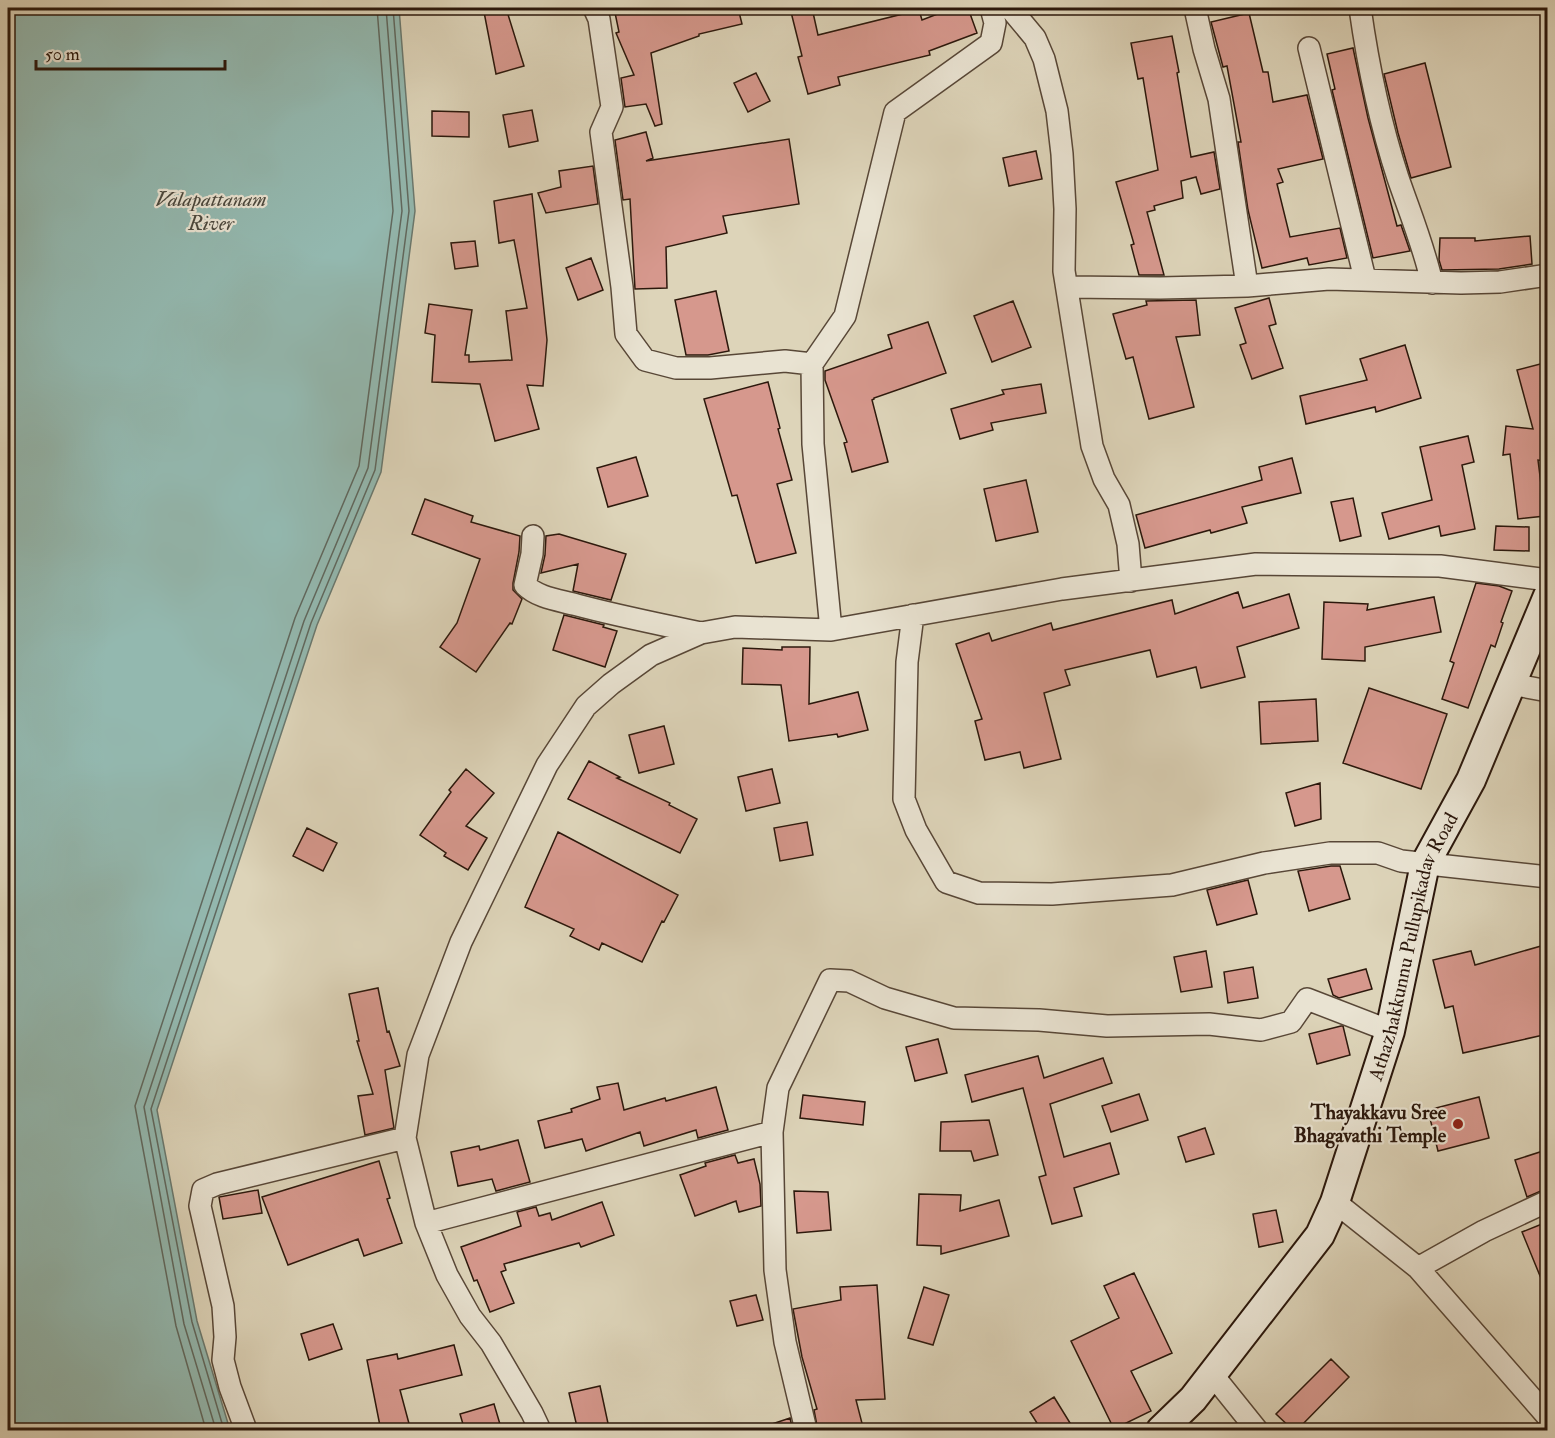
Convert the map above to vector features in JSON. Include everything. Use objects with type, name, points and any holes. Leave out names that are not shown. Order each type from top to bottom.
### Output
[{"type":"main road","name":"Athazhakkunnu Pullupikadav Road","points":[[1161,1431],[1193,1399],[1320,1236],[1335,1202],[1390,1031],[1425,864],[1471,780],[1548,596]]},
{"type":"street","points":[[594,8],[598,19],[612,106],[601,132],[622,287],[626,334],[645,360],[676,368],[710,368],[785,361],[812,364]]},
{"type":"street","points":[[831,630],[813,444],[812,364],[845,316],[895,112],[991,43],[995,23],[991,8]]},
{"type":"street","points":[[1010,8],[1035,38],[1044,59],[1057,111],[1065,208],[1064,271],[1092,446],[1104,479],[1119,505],[1128,544],[1131,580]]},
{"type":"street","points":[[1195,8],[1203,49],[1219,99],[1247,286]]},
{"type":"street","points":[[1360,8],[1386,134],[1398,177],[1428,261],[1432,283]]},
{"type":"street","points":[[1309,48],[1365,279]]},
{"type":"street","points":[[1067,287],[1247,286],[1329,279],[1432,283],[1500,282],[1548,275]]},
{"type":"street","points":[[533,536],[532,554],[525,585],[531,591],[609,614],[701,633]]},
{"type":"street","points":[[540,1431],[491,1343],[471,1316],[447,1275],[426,1223],[405,1138],[418,1055],[461,942],[547,765],[586,706],[610,684],[651,655],[701,633],[735,627],[831,630],[1062,589],[1256,564],[1440,566],[1548,580]]},
{"type":"street","points":[[913,615],[907,662],[904,799],[916,830],[946,882],[979,893],[1052,894],[1172,885],[1264,863],[1330,853],[1378,853],[1401,861],[1548,877]]},
{"type":"street","points":[[1511,684],[1548,691]]},
{"type":"street","points":[[806,1431],[785,1342],[775,1270],[772,1132],[778,1088],[830,980],[849,981],[885,998],[954,1018],[1039,1020],[1107,1026],[1209,1024],[1261,1030],[1291,1022],[1307,999],[1390,1031]]},
{"type":"street","points":[[426,1223],[772,1132]]},
{"type":"street","points":[[246,1431],[223,1360],[225,1337],[223,1306],[200,1206],[203,1190],[217,1184],[405,1138]]},
{"type":"street","points":[[1418,1268],[1484,1231],[1548,1201]]},
{"type":"street","points":[[1335,1202],[1418,1268],[1548,1417]]},
{"type":"street","points":[[1212,1374],[1257,1431]]},
{"type":"water","name":"Valapattanam River","points":[[8,8],[399,8],[415,211],[381,472],[317,625],[157,1110],[197,1321],[230,1430],[8,1430]]},
{"type":"building","points":[[506,8],[524,66],[496,74],[484,12]]},
{"type":"building","points":[[614,8],[738,8],[742,24],[699,34],[699,36],[651,53],[662,124],[655,126],[646,104],[625,107],[621,78],[634,75],[616,33],[619,32]]},
{"type":"building","points":[[812,8],[818,35],[919,10],[922,20],[953,8],[968,8],[977,33],[929,51],[930,55],[838,77],[840,85],[808,94],[798,57],[802,56],[791,12]]},
{"type":"building","points":[[1249,13],[1263,72],[1268,72],[1273,102],[1307,95],[1323,159],[1278,169],[1283,182],[1277,184],[1290,237],[1340,228],[1347,258],[1309,265],[1307,258],[1262,268],[1248,210],[1238,142],[1241,142],[1227,66],[1223,67],[1211,22]]},
{"type":"building","points":[[1172,36],[1191,157],[1214,152],[1220,189],[1201,194],[1196,177],[1181,181],[1183,198],[1154,206],[1155,210],[1147,212],[1164,275],[1139,275],[1131,245],[1134,244],[1116,182],[1158,170],[1143,78],[1138,79],[1131,43]]},
{"type":"building","points":[[1353,48],[1368,118],[1397,226],[1401,225],[1410,251],[1373,258],[1332,90],[1335,89],[1327,54]]},
{"type":"building","points":[[1425,63],[1451,167],[1411,178],[1384,74]]},
{"type":"building","points":[[756,73],[770,101],[748,112],[734,83]]},
{"type":"building","points":[[532,110],[538,141],[509,147],[503,115]]},
{"type":"building","points":[[432,111],[469,112],[469,137],[432,136]]},
{"type":"building","points":[[646,132],[653,158],[646,161],[789,139],[799,204],[723,216],[727,233],[666,247],[667,288],[635,289],[630,199],[623,200],[615,140]]},
{"type":"building","points":[[1036,151],[1042,179],[1009,186],[1003,158]]},
{"type":"building","points":[[593,166],[598,204],[546,213],[538,193],[561,187],[559,171]]},
{"type":"building","points":[[532,194],[547,340],[543,386],[527,385],[539,429],[495,441],[480,384],[432,382],[435,335],[425,333],[429,304],[472,310],[465,355],[469,355],[469,362],[512,360],[506,311],[527,308],[514,240],[499,243],[494,201]]},
{"type":"building","points":[[1530,236],[1532,264],[1499,269],[1442,270],[1439,260],[1440,238],[1475,238],[1475,241]]},
{"type":"building","points":[[475,241],[478,266],[455,269],[451,243]]},
{"type":"building","points":[[591,258],[603,290],[578,300],[566,268]]},
{"type":"building","points":[[716,291],[729,351],[708,355],[686,355],[675,300]]},
{"type":"building","points":[[1269,298],[1276,324],[1269,326],[1283,368],[1252,379],[1240,345],[1246,343],[1235,308]]},
{"type":"building","points":[[1196,300],[1200,335],[1176,337],[1194,407],[1149,419],[1133,357],[1126,359],[1113,314],[1147,305],[1146,301]]},
{"type":"building","points":[[1013,301],[1031,347],[992,362],[974,316]]},
{"type":"building","points":[[928,322],[946,373],[872,400],[888,462],[852,472],[844,443],[847,442],[825,380],[825,371],[892,348],[888,335]]},
{"type":"building","points":[[1405,345],[1421,398],[1376,412],[1375,407],[1306,424],[1300,396],[1367,380],[1360,359]]},
{"type":"building","points":[[1548,362],[1548,461],[1538,460],[1545,516],[1518,519],[1510,454],[1503,455],[1506,426],[1533,429],[1517,370]]},
{"type":"building","points":[[768,382],[792,480],[777,484],[796,553],[756,563],[737,495],[732,496],[704,399]]},
{"type":"building","points":[[1041,384],[1046,413],[991,423],[993,430],[960,439],[951,409],[1004,394],[1002,390]]},
{"type":"building","points":[[1468,436],[1474,462],[1462,465],[1475,529],[1441,536],[1439,526],[1389,539],[1382,513],[1432,500],[1420,447]]},
{"type":"building","points":[[636,457],[648,496],[608,507],[597,468]]},
{"type":"building","points":[[1292,458],[1301,493],[1242,507],[1247,523],[1211,533],[1210,530],[1145,548],[1136,515],[1262,480],[1259,467]]},
{"type":"building","points":[[1026,480],[1038,532],[996,541],[984,489]]},
{"type":"building","points":[[1353,498],[1361,536],[1340,541],[1331,502]]},
{"type":"building","points":[[425,499],[473,516],[471,522],[520,536],[513,590],[522,599],[512,624],[510,623],[476,672],[440,647],[457,623],[480,559],[412,534]]},
{"type":"building","points":[[1496,526],[1529,527],[1529,551],[1494,550]]},
{"type":"building","points":[[559,534],[626,554],[611,600],[573,591],[578,564],[541,573],[546,536]]},
{"type":"building","points":[[1476,583],[1499,586],[1512,591],[1495,647],[1491,645],[1468,708],[1442,699],[1454,663],[1450,661]]},
{"type":"building","points":[[1238,592],[1243,608],[1289,594],[1299,628],[1237,647],[1245,677],[1201,688],[1196,667],[1157,677],[1150,650],[1065,670],[1070,685],[1044,693],[1061,759],[1024,768],[1020,752],[985,760],[975,721],[982,719],[956,644],[989,633],[992,641],[1051,623],[1053,630],[1172,600],[1175,614]]},
{"type":"building","points":[[1434,597],[1441,632],[1365,647],[1365,661],[1322,659],[1324,602],[1368,604],[1367,610]]},
{"type":"building","points":[[564,615],[604,625],[603,627],[617,631],[605,667],[553,650]]},
{"type":"building","points":[[782,647],[810,647],[809,704],[858,692],[868,730],[838,737],[837,734],[789,741],[781,685],[742,684],[743,648],[782,650]]},
{"type":"building","points":[[1369,688],[1447,714],[1421,789],[1343,763]]},
{"type":"building","points":[[1316,699],[1318,741],[1261,744],[1259,702]]},
{"type":"building","points":[[664,726],[674,764],[639,773],[629,735]]},
{"type":"building","points":[[589,761],[697,819],[680,853],[568,799]]},
{"type":"building","points":[[466,769],[494,793],[466,826],[487,838],[468,870],[444,856],[446,853],[420,835],[451,792],[449,790]]},
{"type":"building","points":[[772,769],[780,803],[746,811],[738,777]]},
{"type":"building","points":[[1320,783],[1321,819],[1295,826],[1286,793]]},
{"type":"building","points":[[807,822],[813,855],[780,861],[774,828]]},
{"type":"building","points":[[307,828],[337,843],[323,871],[293,856]]},
{"type":"building","points":[[558,832],[678,895],[642,962],[602,943],[599,950],[570,936],[574,929],[525,907]]},
{"type":"building","points":[[1340,866],[1350,899],[1309,911],[1298,871]]},
{"type":"building","points":[[1248,880],[1257,914],[1217,925],[1207,890]]},
{"type":"building","points":[[1548,944],[1548,1034],[1463,1053],[1453,1006],[1445,1008],[1433,960],[1471,951],[1475,965]]},
{"type":"building","points":[[1206,951],[1212,987],[1181,992],[1174,957]]},
{"type":"building","points":[[1253,967],[1258,998],[1228,1003],[1224,972]]},
{"type":"building","points":[[1366,969],[1372,989],[1339,998],[1333,995],[1328,979]]},
{"type":"building","points":[[378,988],[387,1032],[389,1031],[400,1066],[385,1070],[394,1128],[365,1135],[358,1096],[373,1094],[357,1041],[359,1041],[349,994]]},
{"type":"building","points":[[1343,1026],[1350,1055],[1317,1064],[1309,1034]]},
{"type":"building","points":[[938,1039],[947,1073],[915,1081],[906,1047]]},
{"type":"building","points":[[1038,1056],[1044,1078],[1103,1058],[1112,1083],[1050,1104],[1064,1157],[1110,1143],[1119,1174],[1074,1188],[1082,1216],[1052,1224],[1039,1177],[1046,1175],[1023,1088],[972,1102],[965,1075]]},
{"type":"building","points":[[618,1083],[624,1110],[716,1087],[728,1130],[698,1138],[696,1130],[644,1146],[640,1132],[586,1151],[582,1139],[545,1148],[538,1121],[572,1112],[571,1109],[600,1099],[597,1087]]},
{"type":"building","points":[[1139,1094],[1148,1120],[1111,1132],[1102,1106]]},
{"type":"building","points":[[803,1095],[865,1102],[863,1125],[800,1118]]},
{"type":"building","name":"Thayakkavu Sree Bhagavathi Temple","points":[[1479,1097],[1489,1138],[1438,1151],[1428,1110]]},
{"type":"building","points":[[989,1120],[998,1155],[974,1161],[971,1151],[940,1151],[941,1122]]},
{"type":"building","points":[[1205,1128],[1214,1154],[1186,1162],[1178,1137]]},
{"type":"building","points":[[518,1140],[530,1182],[496,1191],[492,1179],[458,1186],[451,1152],[479,1146],[480,1150]]},
{"type":"building","points":[[1543,1151],[1548,1163],[1548,1188],[1527,1197],[1515,1160]]},
{"type":"building","points":[[735,1155],[738,1163],[754,1159],[760,1184],[761,1206],[739,1212],[736,1201],[695,1216],[680,1175],[706,1166],[705,1163]]},
{"type":"building","points":[[379,1161],[390,1198],[387,1199],[402,1243],[364,1256],[358,1239],[288,1265],[262,1197]]},
{"type":"building","points":[[258,1190],[262,1213],[223,1219],[219,1197]]},
{"type":"building","points":[[794,1191],[828,1192],[831,1230],[797,1233]]},
{"type":"building","points":[[919,1194],[961,1195],[960,1211],[999,1200],[1009,1236],[941,1254],[941,1246],[917,1245]]},
{"type":"building","points":[[602,1202],[614,1235],[581,1247],[579,1243],[504,1264],[506,1270],[501,1272],[514,1303],[490,1312],[477,1280],[474,1281],[461,1247],[521,1226],[517,1212],[536,1207],[539,1216],[550,1213],[552,1220]]},
{"type":"building","points":[[1276,1210],[1283,1242],[1259,1247],[1253,1214]]},
{"type":"building","points":[[1542,1224],[1548,1237],[1547,1293],[1522,1232]]},
{"type":"building","points":[[1134,1273],[1172,1353],[1131,1371],[1151,1411],[1114,1429],[1071,1341],[1119,1318],[1104,1286]]},
{"type":"building","points":[[877,1285],[885,1399],[856,1400],[864,1431],[818,1431],[814,1410],[817,1409],[802,1357],[793,1309],[841,1300],[840,1287]]},
{"type":"building","points":[[924,1287],[949,1295],[933,1345],[908,1338]]},
{"type":"building","points":[[756,1295],[763,1320],[737,1326],[730,1301]]},
{"type":"building","points":[[333,1324],[342,1349],[309,1360],[301,1334]]},
{"type":"building","points":[[454,1345],[462,1375],[400,1390],[411,1431],[381,1431],[367,1360],[397,1354],[398,1359]]},
{"type":"building","points":[[1331,1359],[1349,1377],[1294,1431],[1276,1414]]},
{"type":"building","points":[[600,1386],[609,1428],[578,1431],[569,1393]]},
{"type":"building","points":[[1054,1397],[1075,1431],[1042,1431],[1030,1412]]},
{"type":"building","points":[[494,1404],[502,1431],[465,1431],[460,1414]]},
{"type":"building","points":[[790,1418],[793,1431],[764,1431],[763,1427]]},
{"type":"place","name":"Thayakkavu Sree Bhagavathi Temple","points":[[1458,1124]]}]
